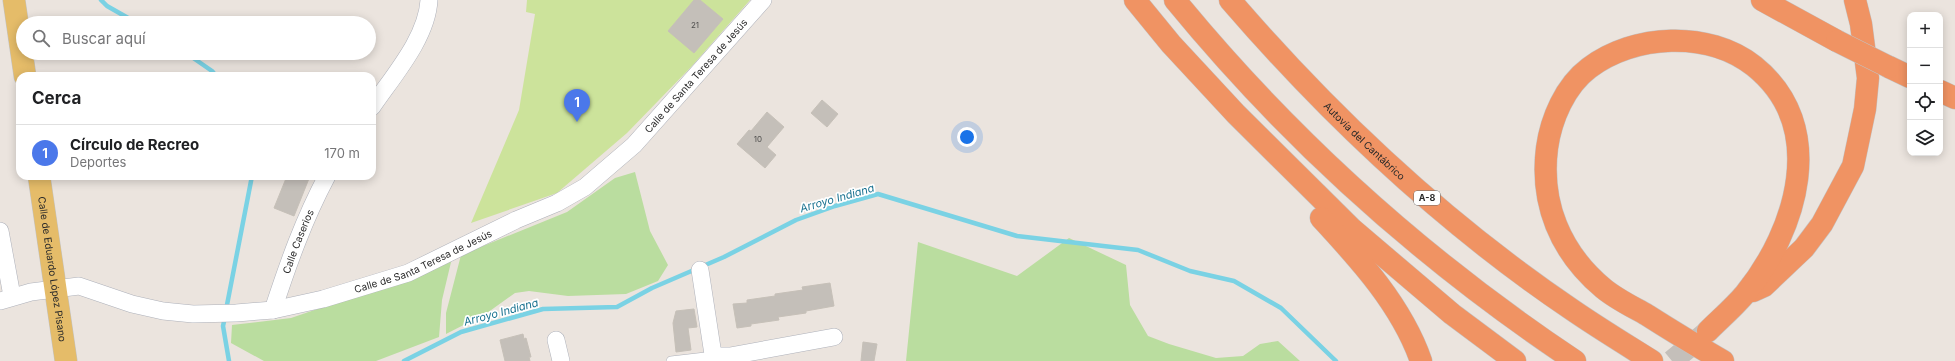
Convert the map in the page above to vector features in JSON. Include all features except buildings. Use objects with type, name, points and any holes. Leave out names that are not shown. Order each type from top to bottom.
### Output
[{"type":"highway","points":[[1135,0],[1170,44],[1205,93],[1337,235],[1368,271],[1400,317],[1421,361]]},
{"type":"highway","points":[[1175,0],[1227,61],[1282,120],[1349,184],[1417,243],[1466,282],[1516,320],[1575,361]]},
{"type":"highway","name":"Autovía del Cantábrico","points":[[1230,0],[1340,118],[1402,177],[1513,268],[1570,309],[1652,361]]},
{"type":"highway","points":[[1762,0],[1837,41],[1907,76]]},
{"type":"highway","points":[[1745,294],[1764,286],[1804,248],[1822,224],[1853,166],[1865,109],[1868,78],[1861,24],[1854,0]]},
{"type":"highway","points":[[1708,332],[1745,294],[1760,272],[1778,240],[1790,213],[1796,190],[1799,167],[1798,143],[1792,121],[1782,97],[1768,79],[1753,65],[1716,47],[1691,42],[1664,41],[1638,45],[1611,54],[1587,69],[1570,88],[1556,114],[1548,137],[1545,162],[1545,184],[1555,225],[1564,244],[1576,261],[1604,289],[1722,361]]},
{"type":"highway","points":[[1170,44],[1255,133],[1352,229],[1446,309],[1515,361]]},
{"type":"highway","points":[[1943,92],[1955,98]]},
{"type":"main road","points":[[14,0],[16,16]]},
{"type":"main road","points":[[23,60],[24,72]]},
{"type":"main road","name":"Calle de Eduardo López Pisano","points":[[40,180],[66,361]]},
{"type":"street","points":[[376,101],[419,38],[427,20],[429,0]]},
{"type":"street","name":"Calle de Santa Teresa de Jesús","points":[[6,298],[55,288],[78,286],[132,304],[163,311],[193,314],[236,313],[273,310],[323,299],[408,274],[516,220],[557,204],[585,187],[634,144],[762,0]]},
{"type":"street","name":"Calle Caserios","points":[[273,310],[291,254],[307,215],[326,180]]},
{"type":"street","points":[[0,232],[6,298]]},
{"type":"street","points":[[700,270],[719,358],[834,337]]},
{"type":"street","points":[[556,340],[561,361]]},
{"type":"lane","points":[[671,361],[719,358]]},
{"type":"green space","points":[[527,0],[750,0],[692,66],[627,133],[557,193],[471,223],[519,110],[535,14],[526,12]]},
{"type":"green space","points":[[635,172],[650,231],[668,265],[658,281],[626,294],[568,296],[529,291],[515,293],[487,313],[446,334],[446,313],[461,255],[567,212],[615,178]]},
{"type":"green space","points":[[1069,238],[1126,265],[1130,305],[1148,336],[1216,358],[1243,356],[1260,344],[1278,341],[1300,361],[906,361],[918,242],[1017,276]]},
{"type":"green space","points":[[452,258],[442,300],[439,337],[376,361],[264,361],[231,343],[232,325],[291,318],[338,302]]},
{"type":"waterway","name":"Arroyo Indiana","points":[[101,0],[107,6],[125,16]]},
{"type":"waterway","name":"Arroyo Indiana","points":[[196,60],[213,72]]},
{"type":"waterway","name":"Arroyo Indiana","points":[[226,310],[251,180]]},
{"type":"waterway","name":"Arroyo Indiana","points":[[404,361],[461,332],[543,309],[617,307],[652,288],[724,257],[796,220],[835,206],[878,194],[1017,236],[1138,250],[1190,271],[1234,281],[1281,308],[1336,361]]},
{"type":"waterway","name":"Arroyo Indiana","points":[[225,317],[223,326],[229,361]]},
{"type":"tunnel","points":[[1672,361],[1707,332]]},
{"type":"place","name":"Círculo de Recreo","points":[[577,122]]}]
